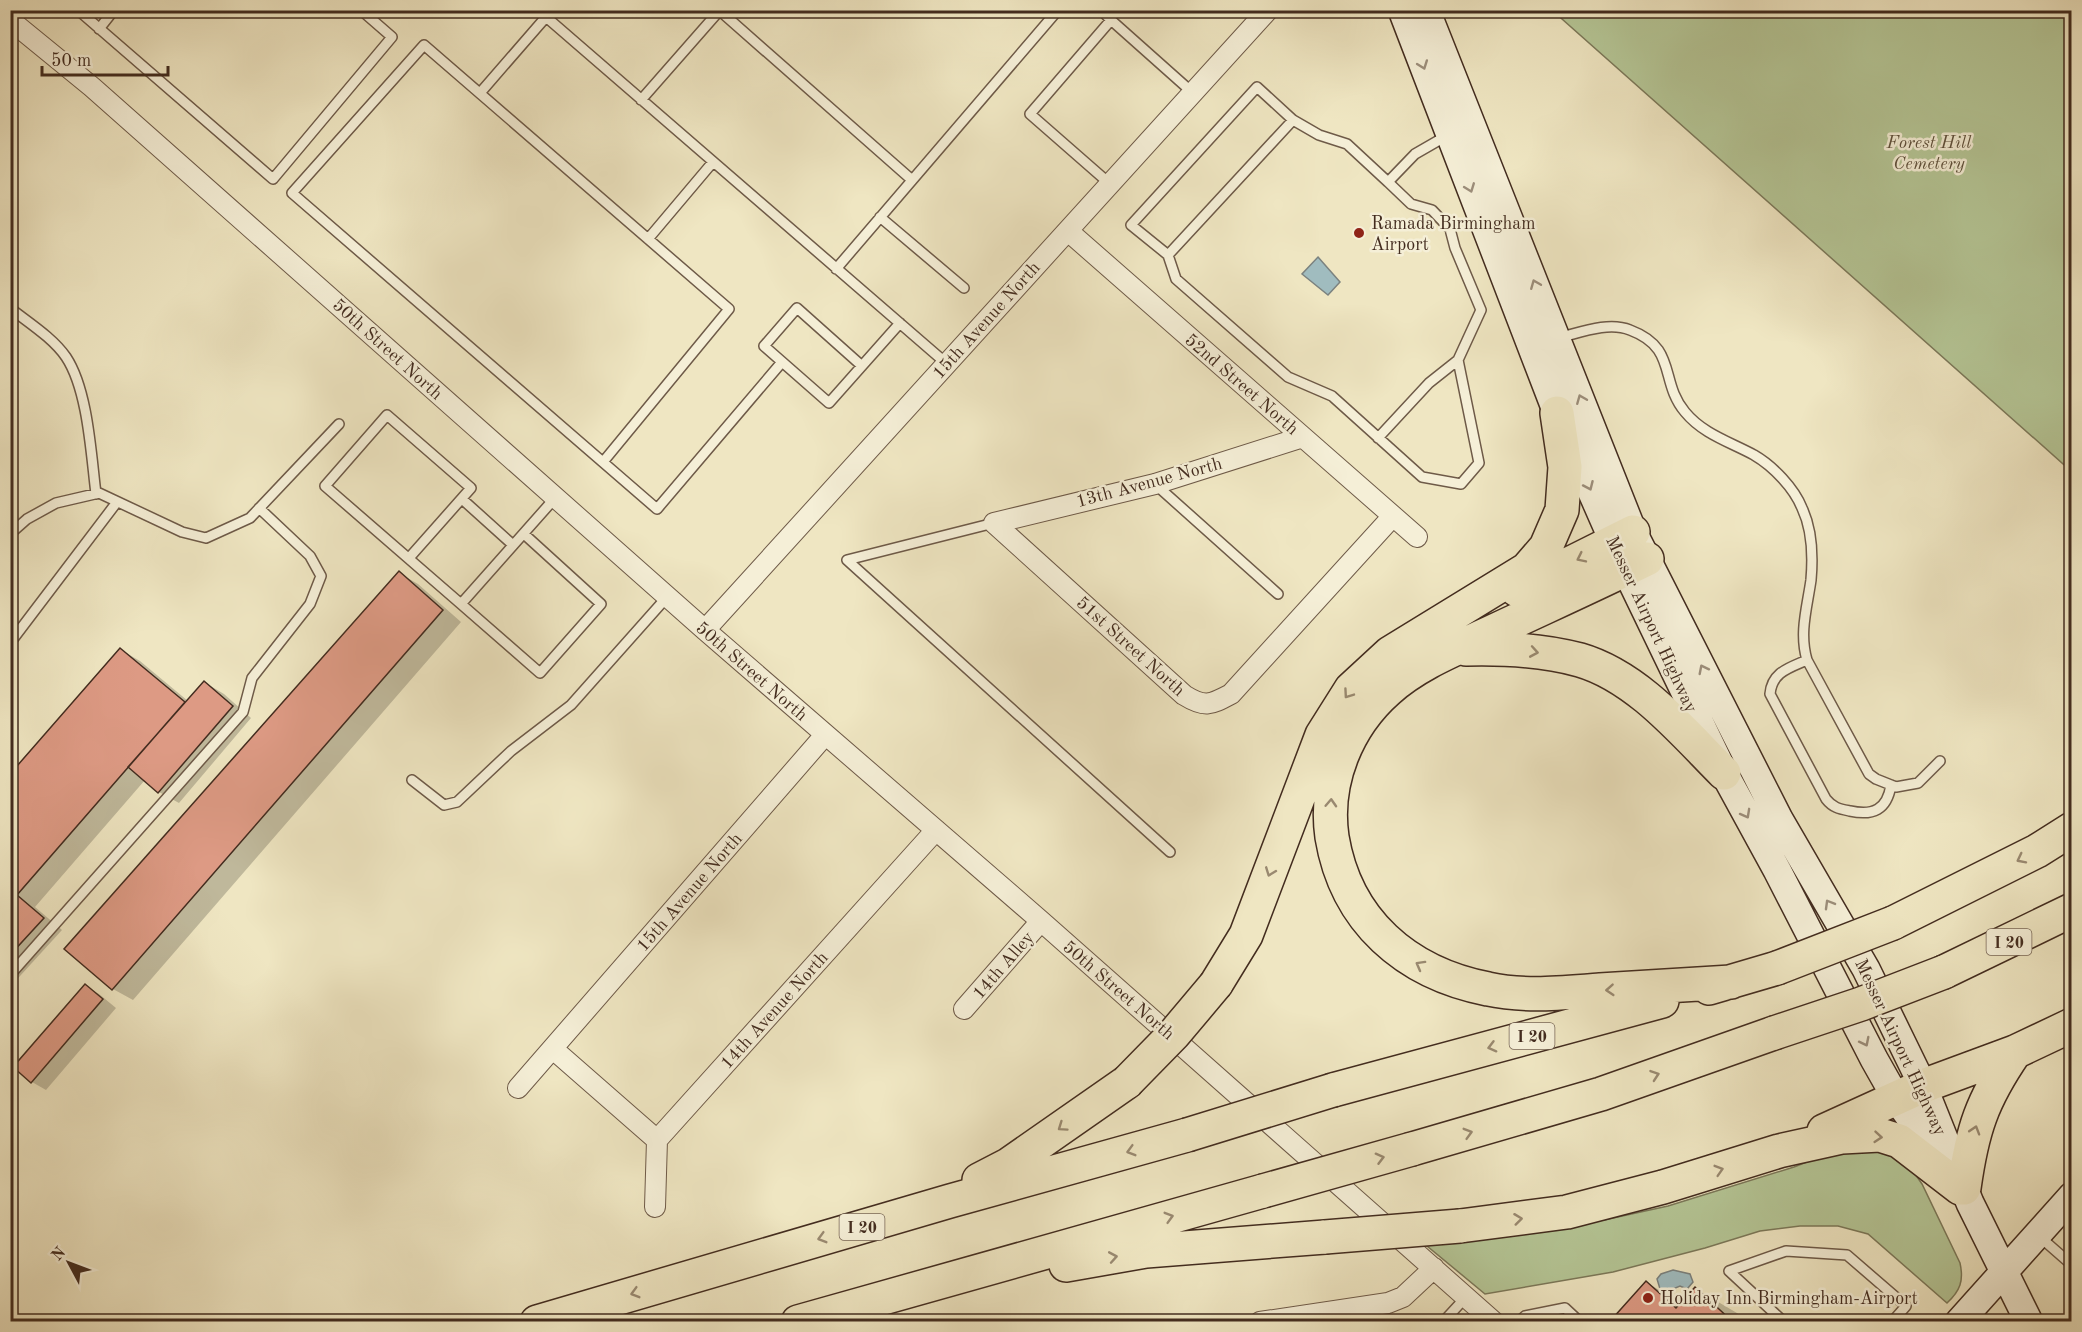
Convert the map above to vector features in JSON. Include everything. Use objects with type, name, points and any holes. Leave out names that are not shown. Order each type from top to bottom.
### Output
[{"type":"highway","points":[[909,1213],[1008,1165],[1127,1082],[1174,1034],[1216,984],[1246,935],[1322,735],[1351,689],[1390,653],[1527,569],[1546,547],[1562,510],[1565,467],[1557,413]]},
{"type":"highway","points":[[1390,653],[1630,551]]},
{"type":"highway","points":[[1630,551],[1411,672],[1387,691],[1359,722],[1343,750],[1332,787],[1330,820],[1336,860],[1348,890],[1366,920],[1387,943],[1439,975],[1489,990],[1546,994],[1731,982]]},
{"type":"highway","points":[[1455,649],[1512,648],[1581,661],[1620,679],[1656,706],[1724,773]]},
{"type":"highway","name":"I 20","points":[[537,1322],[909,1213],[1187,1135],[1333,1090],[1776,969],[1893,923],[2037,851],[2072,829]]},
{"type":"highway","name":"I 20","points":[[798,1322],[1601,1094],[1861,1004],[1944,972],[2072,910]]},
{"type":"highway","points":[[1779,1151],[1909,1092],[2015,1052],[2072,1025]]},
{"type":"highway","points":[[1965,1193],[1968,1155],[1981,1112],[1990,1091],[2015,1052]]},
{"type":"highway","points":[[890,1295],[1146,1251],[1460,1226],[1567,1212],[1663,1188],[1779,1151],[1842,1137],[1880,1136],[1899,1141],[1965,1193]]},
{"type":"main road","name":"Messer Airport Highway","points":[[1402,10],[1460,128],[1544,343],[1724,773],[1777,870],[1874,1059],[1909,1092]]},
{"type":"main road","name":"Messer Airport Highway","points":[[1426,10],[1460,128]]},
{"type":"main road","name":"Messer Airport Highway","points":[[1544,343],[1557,413],[1630,551],[1779,819],[1866,969],[1909,1092],[1965,1193],[2029,1322]]},
{"type":"main road","points":[[1959,1322],[2072,1196]]},
{"type":"street","name":"15th Avenue North","points":[[705,630],[1268,10]]},
{"type":"street","name":"50th Street North","points":[[10,20],[101,95],[667,597],[1041,921],[1494,1322]]},
{"type":"street","name":"52nd Street North","points":[[1068,231],[1417,537]]},
{"type":"street","name":"13th Avenue North","points":[[994,523],[1155,484],[1303,437]]},
{"type":"street","name":"51st Street North","points":[[994,523],[1184,695],[1198,704],[1215,703],[1231,694],[1393,516]]},
{"type":"street","name":"15th Avenue North","points":[[518,1088],[825,735]]},
{"type":"street","name":"14th Avenue North","points":[[657,1140],[936,830]]},
{"type":"street","name":"14th Alley","points":[[964,1009],[1041,921]]},
{"type":"street","points":[[553,1049],[657,1140],[655,1207]]},
{"type":"street","points":[[1260,1322],[1388,1303],[1403,1297],[1434,1268]]},
{"type":"lane","points":[[78,10],[273,179],[392,37],[361,10]]},
{"type":"lane","points":[[99,29],[114,10]]},
{"type":"lane","points":[[538,10],[947,364]]},
{"type":"lane","points":[[836,268],[1058,10]]},
{"type":"lane","points":[[1101,10],[1193,93]]},
{"type":"lane","points":[[641,100],[719,11],[912,180]]},
{"type":"lane","points":[[480,93],[546,17]]},
{"type":"lane","points":[[1110,184],[1030,114],[1111,20]]},
{"type":"lane","points":[[603,462],[729,309],[424,45],[292,194],[657,509],[782,362]]},
{"type":"lane","points":[[1378,438],[1429,383],[1458,360],[1481,310],[1455,248],[1450,229],[1432,210],[1411,204],[1347,144],[1319,135],[1293,120],[1257,87],[1131,225],[1168,255],[1176,279],[1288,377],[1332,396],[1378,438],[1422,477],[1461,484],[1479,463],[1458,360]]},
{"type":"lane","points":[[1168,255],[1293,120]]},
{"type":"lane","points":[[1388,182],[1415,154],[1460,128]]},
{"type":"lane","points":[[648,239],[713,162]]},
{"type":"lane","points":[[880,217],[964,288]]},
{"type":"lane","points":[[10,308],[66,357],[76,378],[87,423],[96,494]]},
{"type":"lane","points":[[862,366],[797,308],[764,346],[829,403],[862,366],[900,323]]},
{"type":"lane","points":[[1544,343],[1611,327],[1630,330],[1651,341],[1662,356],[1673,390],[1685,413],[1702,428],[1756,456],[1785,482],[1802,507],[1810,538],[1811,578],[1803,625],[1803,645],[1807,660],[1869,774],[1891,785],[1908,786],[1918,783],[1940,761]]},
{"type":"lane","points":[[409,558],[471,488],[387,415],[325,486],[540,673],[601,604],[524,534]]},
{"type":"lane","points":[[10,534],[27,519],[56,503],[96,494],[182,532],[206,538],[250,518],[339,424]]},
{"type":"lane","points":[[1155,484],[1278,594]]},
{"type":"lane","points":[[461,604],[555,498]]},
{"type":"lane","points":[[462,499],[513,545]]},
{"type":"lane","points":[[10,643],[117,502]]},
{"type":"lane","points":[[10,975],[243,712],[252,678],[310,603],[321,576],[309,556],[259,508]]},
{"type":"lane","points":[[994,523],[847,560],[1170,852]]},
{"type":"lane","points":[[412,780],[444,805],[457,802],[511,751],[571,705],[667,597]]},
{"type":"lane","points":[[1807,660],[1780,672],[1771,686],[1770,694],[1826,799],[1837,808],[1865,814],[1876,811],[1886,802],[1891,785]]},
{"type":"lane","points":[[2037,1234],[2072,1265]]},
{"type":"lane","points":[[1784,1322],[1729,1271],[1786,1251],[1847,1255],[1906,1306],[1892,1322]]},
{"type":"lane","points":[[1443,1322],[1466,1296]]},
{"type":"lane","points":[[1518,1322],[1525,1316],[1565,1308],[1580,1322]]},
{"type":"green space","name":"Forest Hill Cemetery","points":[[1553,11],[2071,11],[2071,471]]},
{"type":"green space","points":[[1885,1146],[1911,1168],[1922,1184],[1960,1263],[1960,1285],[1947,1303],[1868,1234],[1838,1226],[1800,1226],[1760,1231],[1613,1272],[1485,1294],[1421,1241],[1604,1220],[1668,1206],[1817,1158]]},
{"type":"water","points":[[1318,257],[1340,282],[1328,295],[1302,274]]},
{"type":"water","points":[[1673,1270],[1690,1274],[1693,1282],[1687,1289],[1680,1286],[1668,1291],[1660,1289],[1657,1279],[1661,1274]]},
{"type":"building","points":[[399,571],[443,610],[112,990],[64,949]]},
{"type":"building","points":[[120,648],[185,702],[17,895],[44,918],[10,955],[10,774]]},
{"type":"building","points":[[204,681],[233,706],[158,793],[128,767]]},
{"type":"building","points":[[85,984],[103,999],[31,1083],[13,1067]]},
{"type":"building","name":"Holiday Inn Birmingham-Airport","points":[[1646,1281],[1676,1308],[1695,1287],[1733,1322],[1615,1322],[1612,1319]]},
{"type":"place","name":"Ramada Birmingham Airport","points":[[1359,233]]},
{"type":"place","name":"Holiday Inn Birmingham-Airport","points":[[1648,1298]]}]
